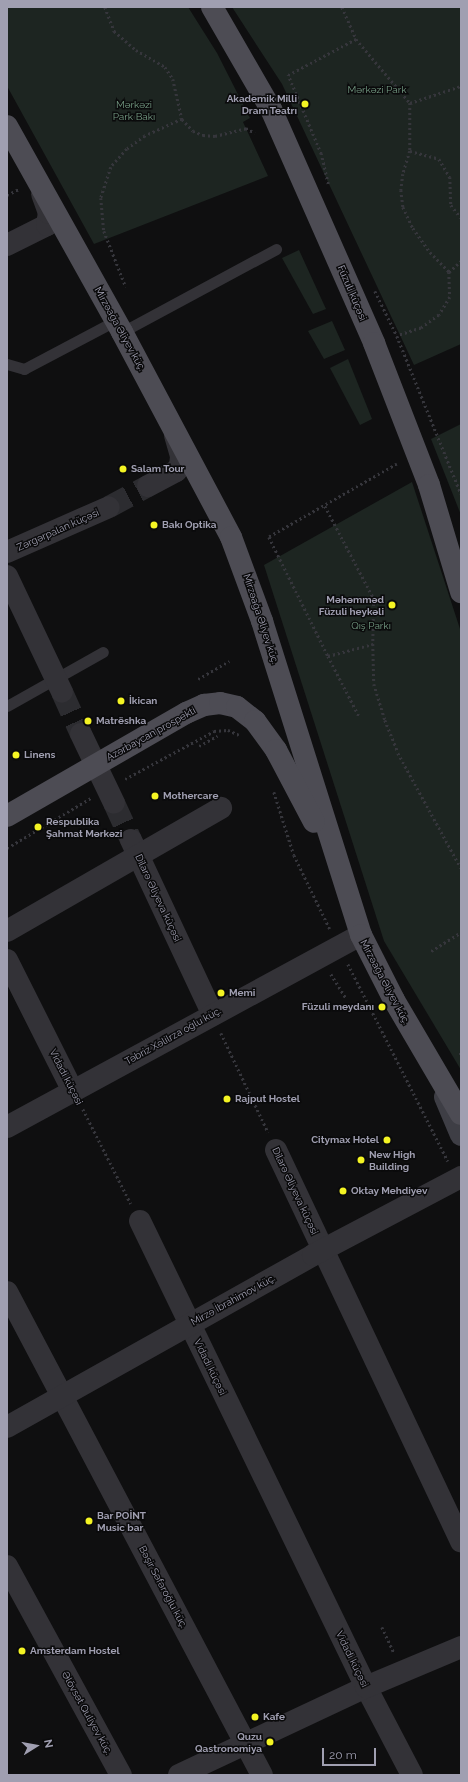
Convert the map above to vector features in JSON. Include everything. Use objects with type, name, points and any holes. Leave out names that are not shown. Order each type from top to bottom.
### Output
[{"type":"main road","name":"Füzuli küçəsi","points":[[212,7],[241,54],[271,109],[304,180],[406,424],[442,523],[461,592]]},
{"type":"main road","name":"Mirzəağa Əliyev küç.","points":[[7,126],[171,423],[231,537],[246,574],[338,868],[361,936],[434,1068]]},
{"type":"main road","points":[[442,523],[461,570]]},
{"type":"main road","name":"Azərbaycan prospekti","points":[[7,816],[96,766],[186,712],[204,705],[220,703],[237,707],[248,714],[266,734],[338,868]]},
{"type":"main road","points":[[434,1068],[461,1114]]},
{"type":"street","points":[[7,245],[42,229],[49,220],[46,204],[32,169]]},
{"type":"street","points":[[148,486],[176,471],[180,466],[179,448],[171,423]]},
{"type":"street","name":"Zərgərpalan küçəsi","points":[[7,552],[109,507]]},
{"type":"street","points":[[7,576],[58,686]]},
{"type":"street","points":[[81,734],[110,796]]},
{"type":"street","points":[[7,931],[134,848],[221,808]]},
{"type":"street","name":"Dilarə Əliyeva küçəsi","points":[[134,848],[213,1015]]},
{"type":"street","name":"Təbriz Xəlilrza oğlu küç.","points":[[7,1126],[361,936]]},
{"type":"street","name":"Vidadi küçəsi","points":[[7,960],[73,1091]]},
{"type":"street","name":"Mirzəağa Əliyev küç.","points":[[434,1068],[461,1135]]},
{"type":"street","name":"Dilarə Əliyeva küçəsi","points":[[276,1150],[461,1542]]},
{"type":"street","name":"Mirzə İbrahimov küç.","points":[[7,1427],[323,1250],[459,1178]]},
{"type":"street","name":"Vidadi küçəsi","points":[[140,1221],[366,1687],[412,1775]]},
{"type":"street","name":"Bəşir Səfəroğlu küç.","points":[[7,1292],[262,1775]]},
{"type":"street","name":"Əlövsət Quliyev küç.","points":[[7,1566],[121,1775]]},
{"type":"street","points":[[179,1775],[366,1687],[461,1647]]},
{"type":"lane","points":[[7,364],[24,369],[118,326],[276,249]]},
{"type":"lane","points":[[7,706],[58,686],[103,652]]},
{"type":"path","points":[[105,7],[114,31],[136,50],[165,66],[173,79],[182,119],[194,132],[203,135],[215,136],[246,128],[255,133]]},
{"type":"path","points":[[342,7],[356,39],[410,103],[410,151],[403,174],[401,190],[403,207],[413,228],[430,252],[449,272],[450,297],[439,315],[420,328],[397,336]]},
{"type":"path","points":[[330,192],[321,154],[288,75],[356,39]]},
{"type":"path","points":[[410,103],[461,86]]},
{"type":"path","points":[[126,287],[104,232],[101,198],[111,167],[126,148],[145,136],[182,119]]},
{"type":"path","points":[[410,151],[439,158],[450,177],[451,205],[461,218]]},
{"type":"path","points":[[7,194],[20,188]]},
{"type":"path","points":[[449,272],[461,261]]},
{"type":"path","points":[[371,284],[397,336],[461,494]]},
{"type":"path","points":[[359,716],[269,537],[396,464]]},
{"type":"path","points":[[325,506],[374,599],[374,684],[385,720],[398,753],[461,868]]},
{"type":"path","points":[[328,656],[373,644]]},
{"type":"path","points":[[198,679],[229,661]]},
{"type":"path","points":[[7,848],[110,796],[214,731],[228,730],[244,741]]},
{"type":"path","points":[[198,746],[217,736]]},
{"type":"path","points":[[270,785],[305,882],[459,1178]]},
{"type":"path","points":[[431,951],[461,932]]},
{"type":"path","points":[[329,970],[346,998]]},
{"type":"path","name":"Dilarə Əliyeva küçəsi","points":[[213,1015],[276,1150]]},
{"type":"path","name":"Vidadi küçəsi","points":[[73,1091],[140,1221]]},
{"type":"path","points":[[382,1627],[402,1672]]},
{"type":"green space","name":"Mərkəzi Park Bakı","points":[[7,7],[188,7],[217,53],[250,118],[243,122],[268,176],[94,244],[7,86]]},
{"type":"green space","name":"Mərkəzi Park","points":[[232,7],[461,7],[461,344],[414,365],[282,84]]},
{"type":"green space","points":[[299,250],[326,309],[313,314],[282,258]]},
{"type":"green space","points":[[332,321],[345,350],[324,359],[308,331]]},
{"type":"green space","points":[[348,359],[372,419],[360,425],[330,368]]},
{"type":"green space","points":[[461,424],[461,515],[431,439]]},
{"type":"green space","name":"Qış Parkı","points":[[412,482],[461,632],[461,1070],[384,941],[264,565]]},
{"type":"tunnel","points":[[109,507],[148,486]]},
{"type":"tunnel","points":[[62,692],[81,734]]},
{"type":"tunnel","points":[[114,803],[131,840]]},
{"type":"place","name":"Akademik Milli Dram Teatrı","points":[[305,104]]},
{"type":"place","name":"Salam Tour","points":[[123,469]]},
{"type":"place","name":"Bakı Optika","points":[[154,525]]},
{"type":"place","name":"Məhəmməd Füzuli heykəli","points":[[392,605]]},
{"type":"place","name":"İkican","points":[[121,701]]},
{"type":"place","name":"Matrëshka","points":[[88,721]]},
{"type":"place","name":"Linens","points":[[16,755]]},
{"type":"place","name":"Mothercare","points":[[155,796]]},
{"type":"place","name":"Respublika Şahmat Mərkəzi","points":[[38,827]]},
{"type":"place","name":"Memi","points":[[221,993]]},
{"type":"place","name":"Füzuli meydanı","points":[[382,1007]]},
{"type":"place","name":"Rajput Hostel","points":[[227,1099]]},
{"type":"place","name":"Citymax Hotel","points":[[387,1140]]},
{"type":"place","name":"New High Building","points":[[361,1160]]},
{"type":"place","name":"Oktay Mehdiyev","points":[[343,1191]]},
{"type":"place","name":"Bar POİNT Music bar","points":[[89,1521]]},
{"type":"place","name":"Amsterdam Hostel","points":[[22,1651]]},
{"type":"place","name":"Kafe","points":[[255,1717]]},
{"type":"place","name":"Quzu Qastronomiya","points":[[270,1742]]}]
